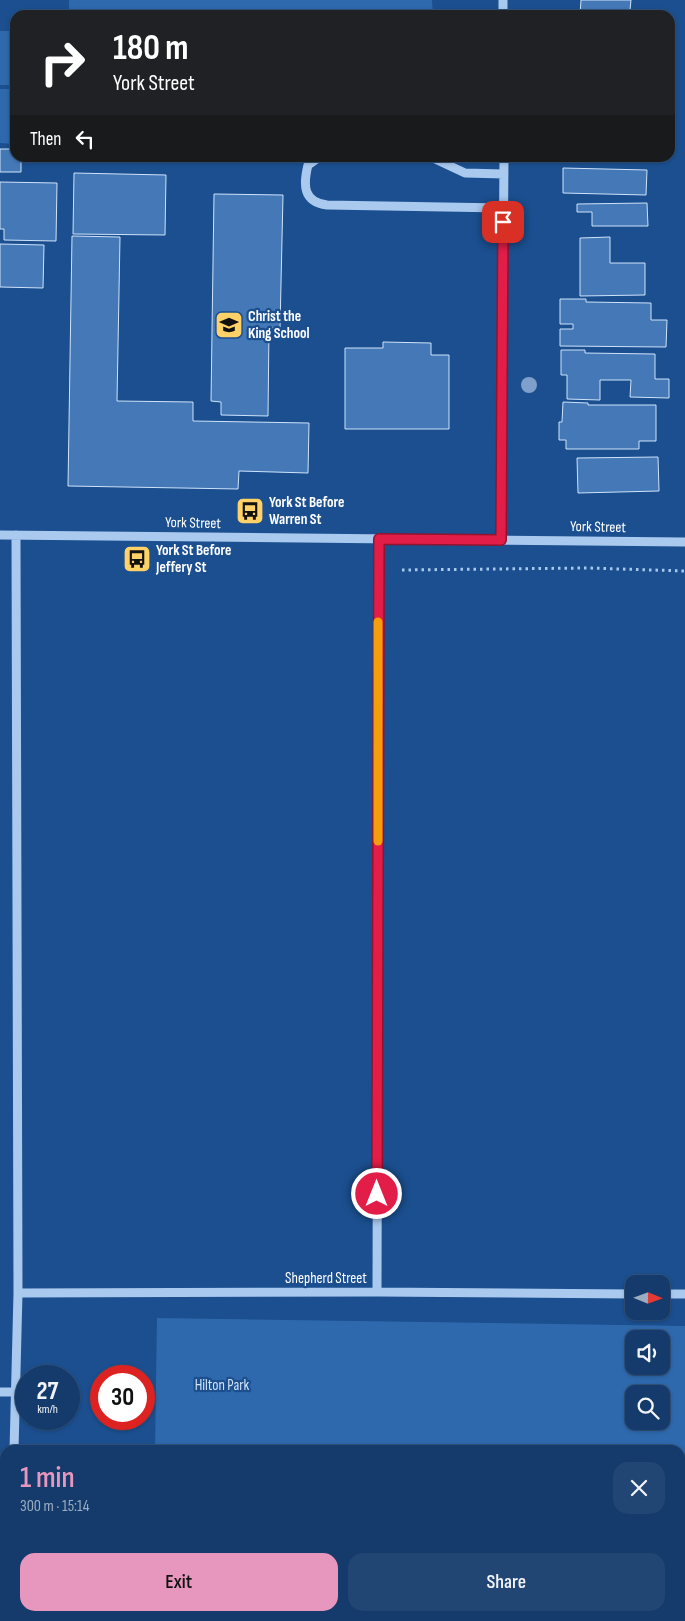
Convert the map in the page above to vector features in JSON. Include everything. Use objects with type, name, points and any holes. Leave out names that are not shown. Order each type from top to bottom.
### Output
[{"type":"street","points":[[312,162],[308,165],[306,182],[308,196],[316,203],[327,205],[503,208]]},
{"type":"street","points":[[441,162],[465,173],[504,174]]},
{"type":"street","points":[[501,540],[504,162]]},
{"type":"street","name":"York Street","points":[[0,535],[685,542]]},
{"type":"street","points":[[16,535],[18,1293],[16,1365]]},
{"type":"street","points":[[377,1292],[379,539]]},
{"type":"street","name":"Shepherd Street","points":[[18,1293],[377,1292],[625,1294]]},
{"type":"street","points":[[670,1294],[685,1294]]},
{"type":"street","points":[[0,1392],[15,1392],[14,1445]]},
{"type":"path","points":[[402,570],[588,568],[685,571]]},
{"type":"green space","points":[[69,0],[432,0],[433,10],[69,10]]},
{"type":"green space","points":[[0,31],[10,31],[10,85],[0,85]]},
{"type":"green space","points":[[0,89],[10,89],[10,144],[0,143]]},
{"type":"green space","name":"Hilton Park","points":[[157,1318],[685,1326],[685,1445],[155,1445]]},
{"type":"building","points":[[581,0],[631,0],[630,10],[580,10]]},
{"type":"building","points":[[0,149],[10,149],[10,162],[21,162],[21,172],[0,172]]},
{"type":"building","points":[[563,168],[647,170],[646,195],[563,193]]},
{"type":"building","points":[[74,173],[166,175],[165,235],[73,234]]},
{"type":"building","points":[[0,182],[57,183],[56,241],[4,240],[4,229],[0,229]]},
{"type":"building","points":[[214,194],[283,195],[280,328],[269,328],[268,416],[221,415],[221,402],[211,401]]},
{"type":"building","points":[[647,203],[648,226],[592,226],[592,212],[577,212],[577,204]]},
{"type":"building","points":[[72,236],[120,237],[117,401],[193,402],[193,421],[309,423],[308,473],[239,471],[238,489],[68,486]]},
{"type":"building","points":[[610,237],[610,263],[645,263],[645,295],[580,296],[580,238]]},
{"type":"building","points":[[0,244],[44,245],[43,288],[0,287]]},
{"type":"building","points":[[560,299],[586,299],[586,302],[651,303],[651,320],[667,320],[666,347],[560,346],[560,329],[573,329],[573,324],[560,324]]},
{"type":"building","points":[[383,342],[431,343],[431,355],[449,355],[449,429],[345,429],[345,348],[383,348]]},
{"type":"building","points":[[561,350],[585,350],[585,353],[655,354],[655,379],[669,379],[669,398],[630,397],[631,380],[600,380],[600,400],[567,399],[567,375],[561,375]]},
{"type":"building","points":[[563,402],[588,403],[588,405],[656,405],[656,441],[639,441],[639,449],[566,449],[566,440],[559,440],[559,422],[562,422]]},
{"type":"building","points":[[658,457],[659,491],[578,493],[577,458]]},
{"type":"slow traffic","points":[[378,622],[378,841]]},
{"type":"place","name":"Christ the King School","points":[[229,325]]},
{"type":"place","name":"York St Before Warren St","points":[[250,511]]},
{"type":"place","name":"York St Before Jeffery St","points":[[137,559]]},
{"type":"route","points":[[377,1194],[379,539],[501,540],[504,310],[503,222]]}]
